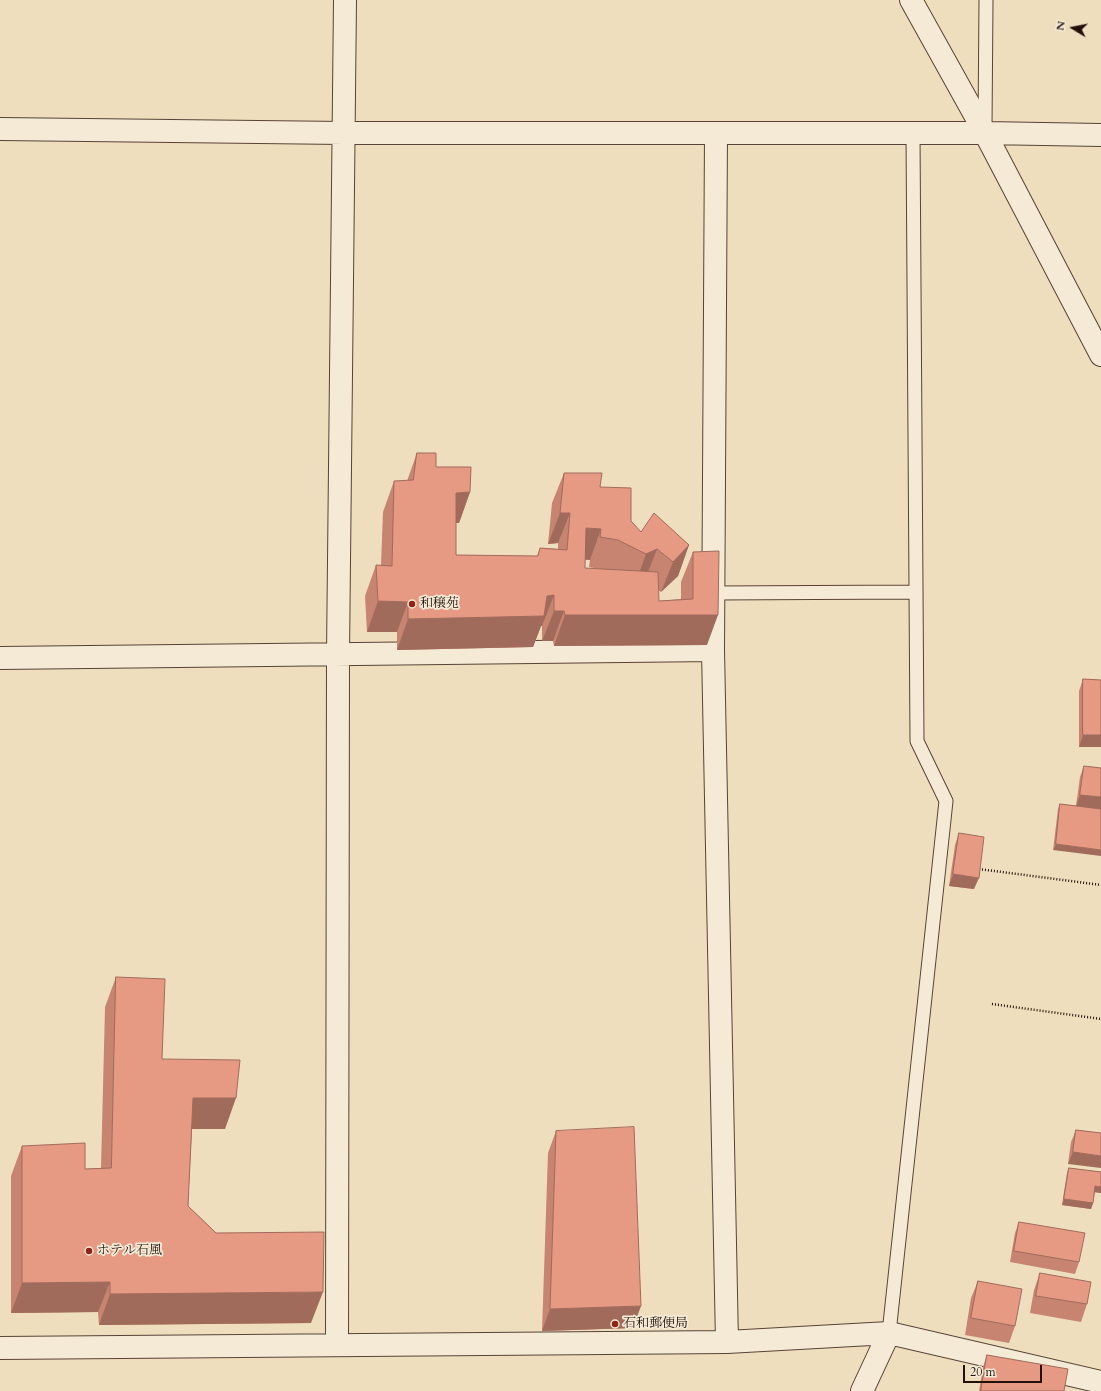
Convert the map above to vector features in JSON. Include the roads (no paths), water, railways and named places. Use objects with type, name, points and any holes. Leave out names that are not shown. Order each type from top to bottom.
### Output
[{"type":"street","points":[[337,1345],[338,654],[345,0]]},
{"type":"street","points":[[911,0],[985,133],[1101,355]]},
{"type":"street","points":[[0,128],[344,133],[985,133],[1101,135]]},
{"type":"street","points":[[716,134],[713,650],[727,1342]]},
{"type":"street","points":[[0,658],[713,650]]},
{"type":"street","points":[[862,1391],[889,1334]]},
{"type":"street","points":[[0,1348],[727,1342],[889,1334],[1101,1382]]},
{"type":"lane","points":[[985,133],[986,0]]},
{"type":"lane","points":[[889,1334],[946,801],[917,741],[913,133]]},
{"type":"lane","points":[[714,593],[916,592]]},
{"type":"place","name":"和穣苑","points":[[412,604]]},
{"type":"place","name":"ホテル石風","points":[[89,1251]]},
{"type":"place","name":"石和郵便局","points":[[615,1324]]}]
